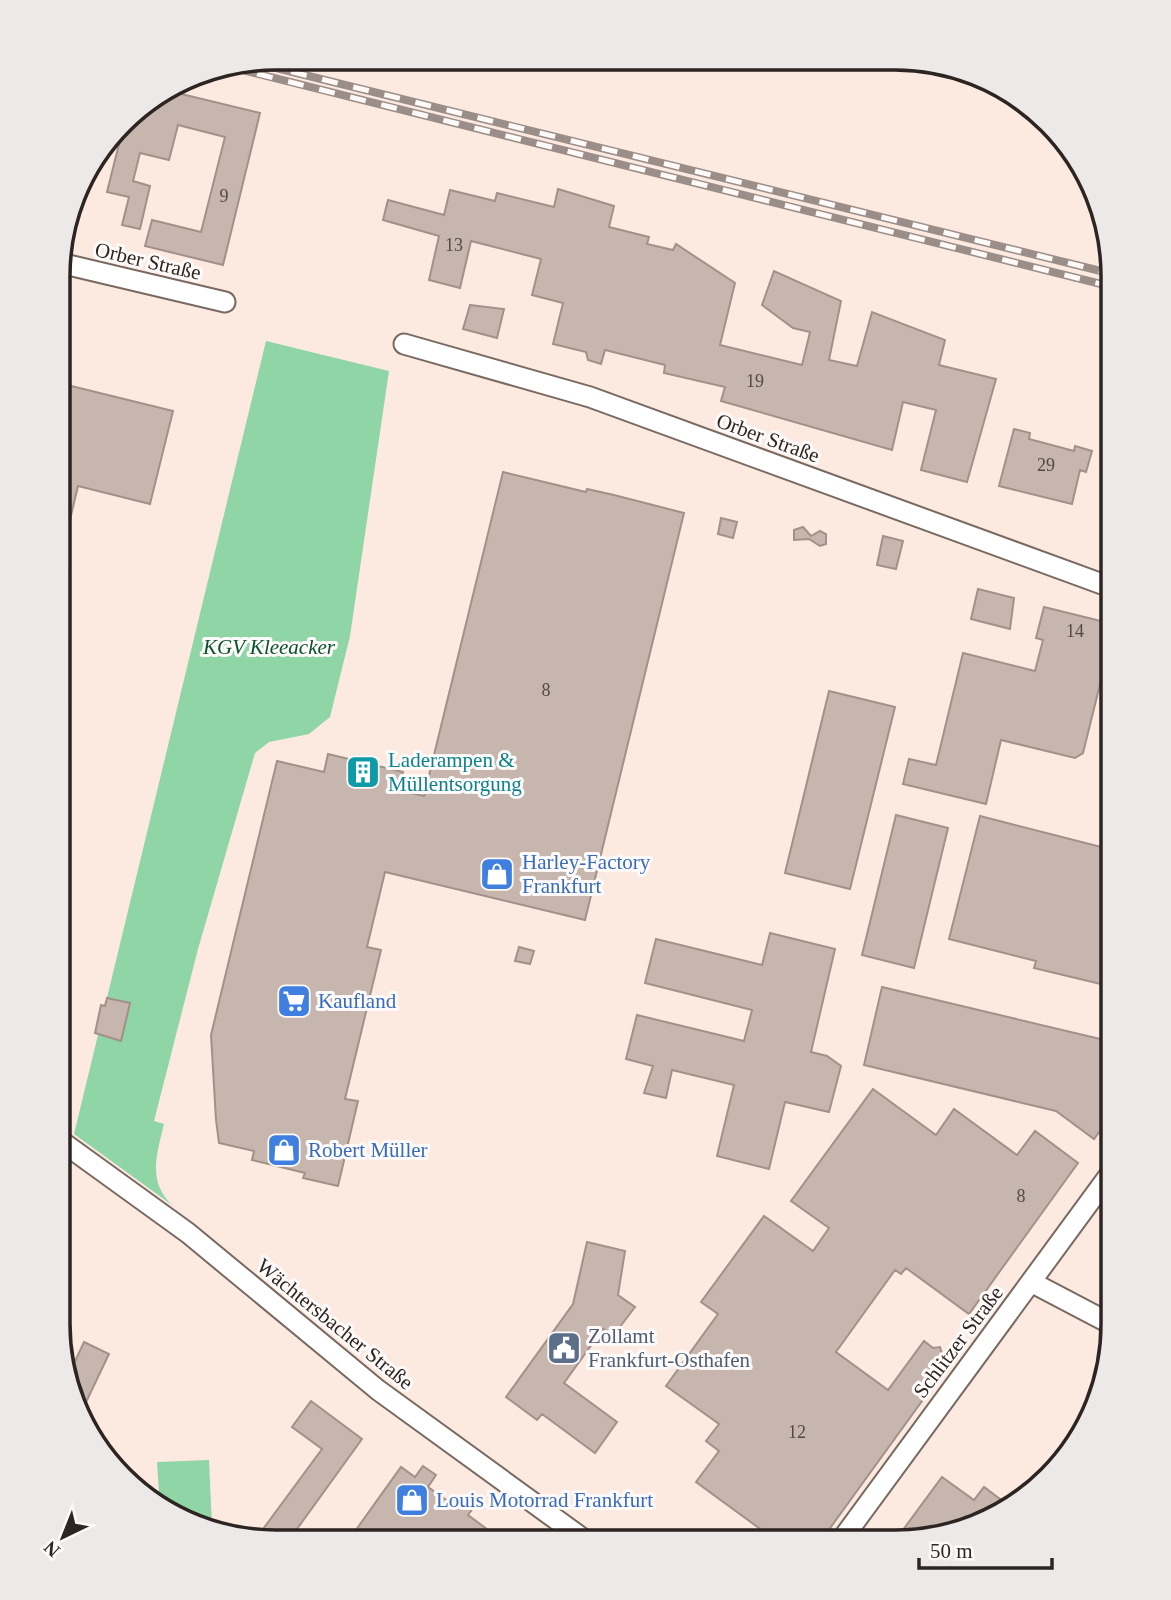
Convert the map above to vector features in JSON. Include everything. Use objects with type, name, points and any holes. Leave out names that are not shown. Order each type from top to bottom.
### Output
[{"type":"street","name":"Orber Straße","points":[[71,266],[225,302]]},
{"type":"street","name":"Orber Straße","points":[[404,344],[590,397],[1101,584]]},
{"type":"street","name":"Wächtersbacher Straße","points":[[70,1148],[188,1233],[378,1390],[571,1530]]},
{"type":"street","name":"Schlitzer Straße","points":[[849,1530],[1101,1186]]},
{"type":"street","points":[[1031,1282],[1101,1319]]},
{"type":"green space","name":"KGV Kleeacker","points":[[266,341],[389,371],[350,636],[330,717],[309,734],[269,742],[255,753],[198,949],[154,1121],[164,1124],[156,1167],[159,1186],[172,1205],[74,1134]]},
{"type":"green space","points":[[209,1460],[212,1519],[185,1509],[159,1493],[157,1462]]},
{"type":"building","points":[[180,94],[260,113],[223,265],[145,246],[152,220],[201,232],[225,137],[178,125],[169,160],[140,153],[133,181],[150,186],[140,229],[122,225],[129,197],[107,192],[119,144],[140,121]]},
{"type":"building","points":[[558,189],[614,206],[609,227],[649,237],[647,244],[673,250],[676,244],[735,283],[720,345],[802,365],[810,332],[793,328],[762,305],[774,271],[841,301],[829,360],[857,366],[872,312],[945,340],[939,365],[996,379],[967,482],[921,470],[936,410],[903,402],[892,450],[721,401],[725,387],[664,373],[665,365],[605,350],[601,364],[588,360],[586,352],[553,344],[563,303],[532,295],[541,259],[471,241],[460,288],[429,280],[439,236],[383,220],[388,200],[444,215],[450,190],[495,201],[497,193],[554,207]]},
{"type":"building","points":[[470,305],[504,309],[497,338],[463,329]]},
{"type":"building","points":[[70,386],[173,411],[150,504],[78,486],[70,520]]},
{"type":"building","points":[[1014,429],[1030,433],[1029,439],[1074,451],[1075,446],[1092,451],[1086,472],[1080,470],[1072,504],[999,486]]},
{"type":"building","points":[[503,472],[684,513],[585,920],[385,872],[367,947],[381,950],[345,1099],[358,1101],[338,1186],[303,1178],[305,1173],[252,1160],[254,1151],[219,1143],[216,1120],[211,1035],[277,761],[324,772],[328,754],[403,772],[398,790],[424,796]]},
{"type":"building","points":[[721,518],[737,522],[733,538],[718,534]]},
{"type":"building","points":[[803,527],[811,536],[820,531],[826,534],[826,544],[820,546],[809,539],[794,540],[794,530]]},
{"type":"building","points":[[883,536],[903,541],[896,569],[877,565]]},
{"type":"building","points":[[978,589],[1014,598],[1010,629],[971,619]]},
{"type":"building","points":[[1044,607],[1101,621],[1101,680],[1083,753],[1075,758],[1001,740],[986,804],[903,784],[909,759],[936,765],[963,653],[1035,671],[1043,640],[1036,638]]},
{"type":"building","points":[[829,691],[895,707],[850,889],[785,873]]},
{"type":"building","points":[[896,815],[948,828],[914,968],[862,955]]},
{"type":"building","points":[[980,816],[1101,847],[1101,984],[1034,968],[1036,961],[949,939]]},
{"type":"building","points":[[770,933],[835,949],[811,1052],[827,1056],[841,1066],[829,1112],[785,1102],[769,1169],[717,1156],[734,1085],[672,1070],[666,1098],[644,1093],[653,1066],[626,1059],[637,1015],[744,1041],[752,1010],[645,983],[656,939],[762,965]]},
{"type":"building","points":[[519,947],[534,951],[530,964],[515,961]]},
{"type":"building","points":[[882,987],[1101,1039],[1101,1129],[1094,1139],[1056,1111],[864,1065]]},
{"type":"building","points":[[107,998],[130,1003],[121,1041],[95,1033],[101,1005],[105,1006]]},
{"type":"building","points":[[873,1089],[936,1135],[954,1109],[1017,1155],[1035,1131],[1078,1163],[969,1314],[906,1268],[901,1274],[895,1270],[836,1352],[888,1390],[924,1341],[933,1348],[940,1347],[942,1354],[951,1361],[829,1530],[762,1530],[696,1482],[719,1451],[706,1441],[719,1424],[666,1386],[718,1314],[701,1302],[764,1216],[813,1251],[829,1228],[791,1201]]},
{"type":"building","points":[[587,1242],[625,1251],[618,1295],[635,1307],[613,1336],[603,1329],[564,1383],[617,1422],[595,1453],[542,1414],[537,1420],[506,1397],[573,1304]]},
{"type":"building","points":[[84,1342],[109,1354],[86,1402],[81,1390],[74,1363]]},
{"type":"building","points":[[311,1401],[362,1439],[298,1530],[263,1529],[322,1449],[292,1427]]},
{"type":"building","name":"Louis Motorrad Frankfurt","points":[[423,1466],[436,1475],[428,1487],[456,1507],[464,1496],[476,1504],[468,1515],[488,1530],[356,1530],[401,1467],[415,1477]]},
{"type":"building","points":[[942,1477],[974,1500],[984,1487],[1001,1500],[961,1519],[903,1530]]},
{"type":"railway","points":[[284,70],[1101,271]]},
{"type":"railway","points":[[250,72],[1101,284]]},
{"type":"place","name":"Laderampen & Müllentsorgung","points":[[363,772]]},
{"type":"place","name":"Harley-Factory Frankfurt","points":[[497,874]]},
{"type":"place","name":"Kaufland","points":[[294,1001]]},
{"type":"place","name":"Robert Müller","points":[[284,1150]]},
{"type":"place","name":"Zollamt Frankfurt-Osthafen","points":[[564,1348]]},
{"type":"place","name":"Louis Motorrad Frankfurt","points":[[412,1500]]}]
